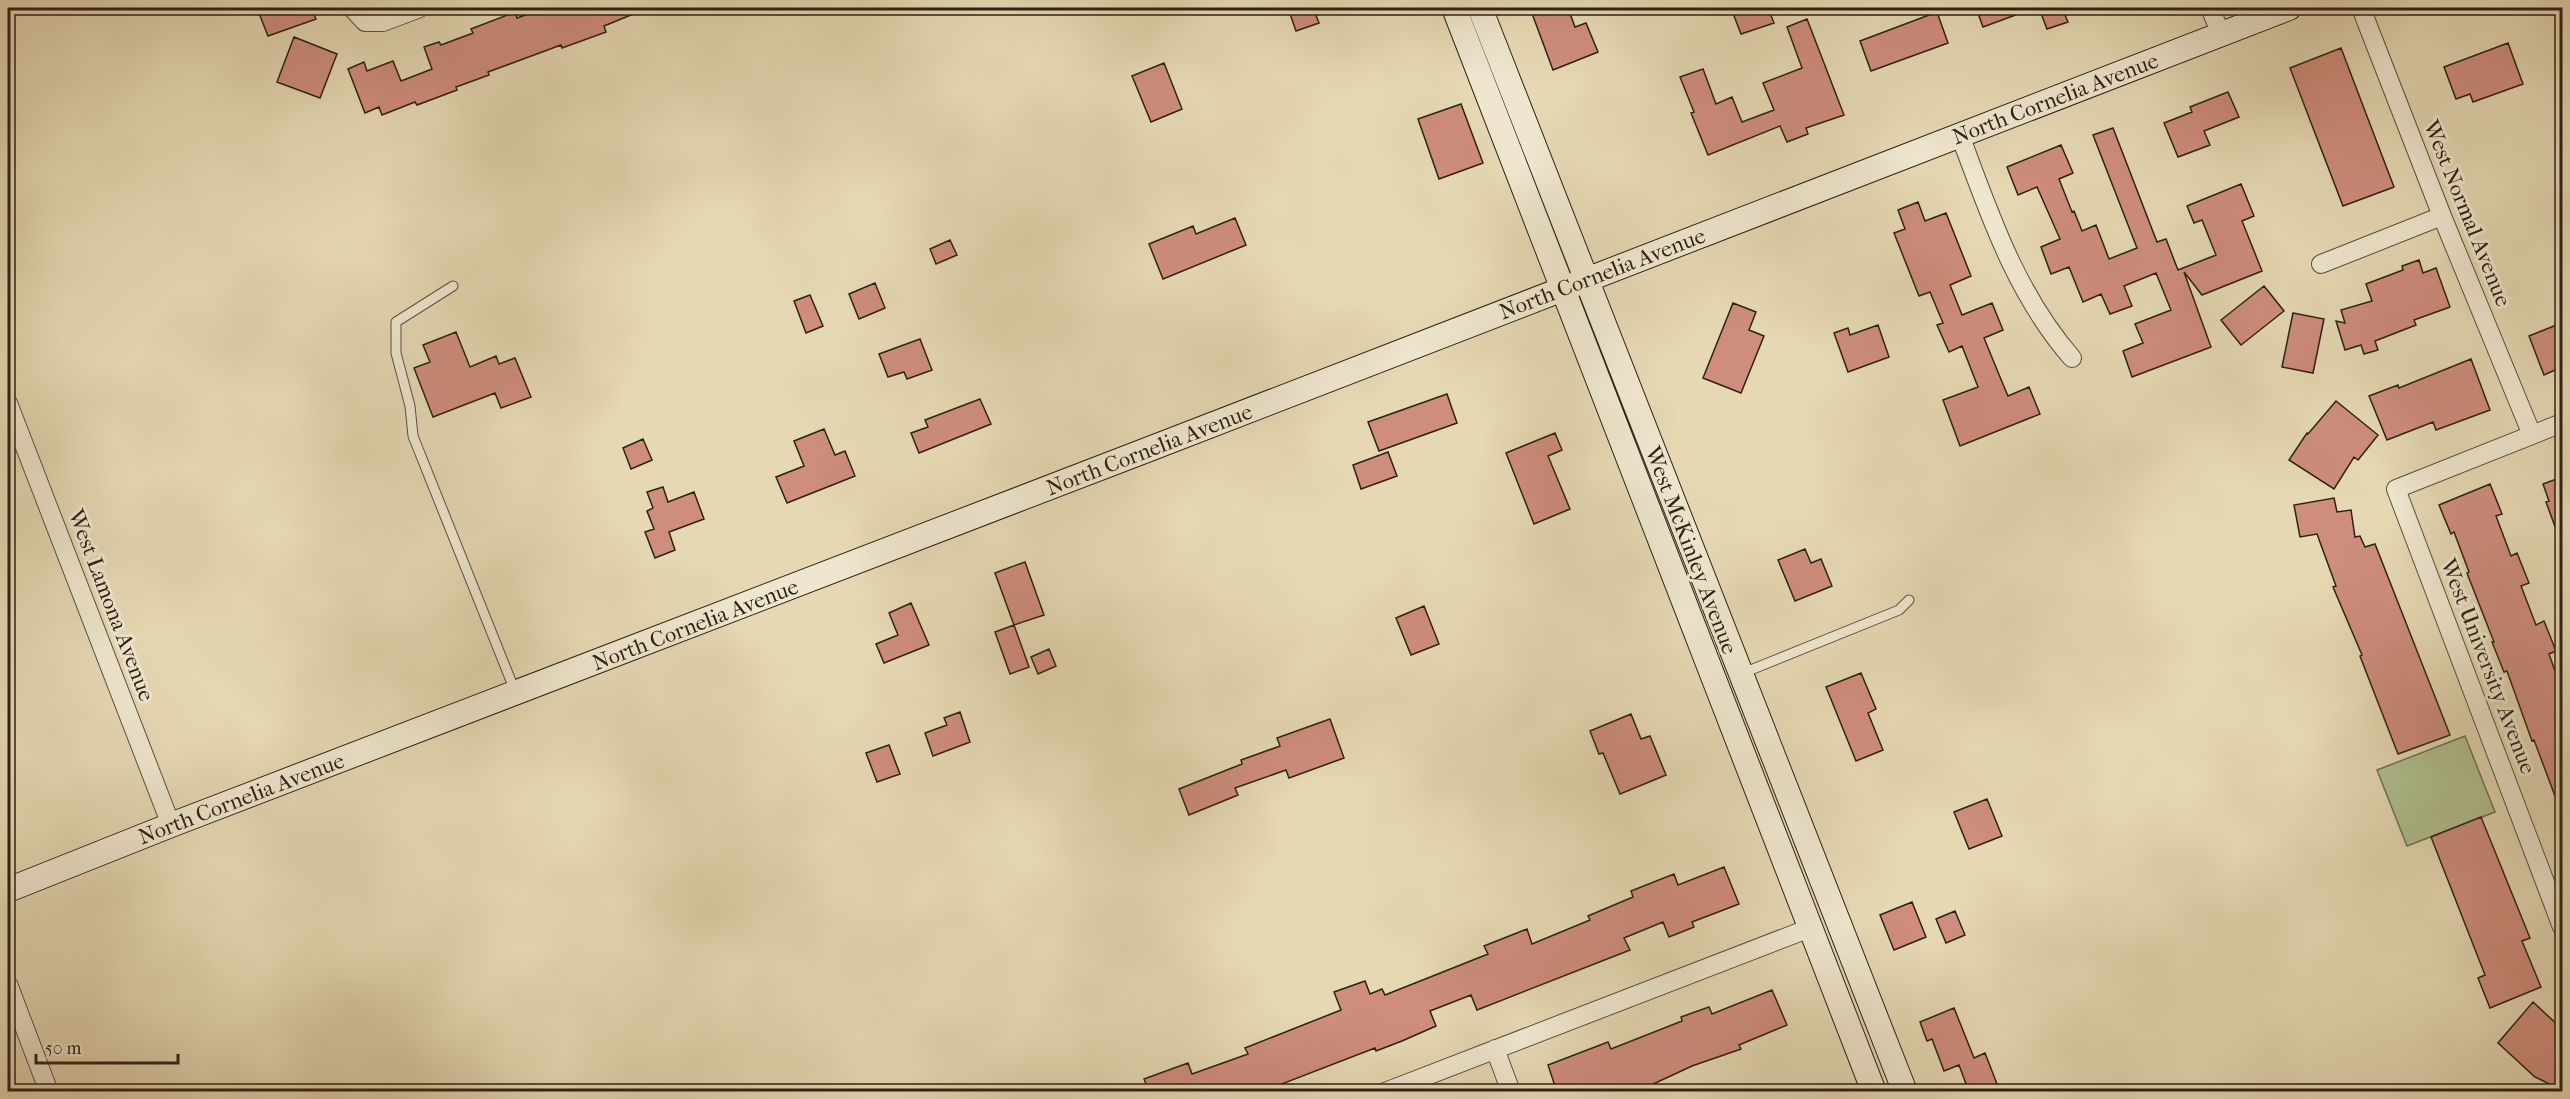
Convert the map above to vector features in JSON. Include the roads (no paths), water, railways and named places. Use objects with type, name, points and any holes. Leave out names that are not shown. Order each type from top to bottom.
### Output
[{"type":"street","points":[[352,8],[365,22],[383,22],[420,8]]},
{"type":"street","name":"West McKinley Avenue","points":[[1454,8],[1874,1092]]},
{"type":"street","name":"West McKinley Avenue","points":[[1480,8],[1905,1092]]},
{"type":"street","points":[[2210,8],[2221,34]]},
{"type":"street","name":"North Cornelia Avenue","points":[[8,890],[171,825],[2289,8]]},
{"type":"street","name":"West Normal Avenue","points":[[2361,8],[2442,216],[2532,435]]},
{"type":"street","points":[[1960,135],[2007,256],[2034,307],[2072,358]]},
{"type":"street","points":[[2321,264],[2442,216]]},
{"type":"street","name":"West Lamona Avenue","points":[[8,403],[171,825]]},
{"type":"street","points":[[2532,435],[2562,423]]},
{"type":"street","name":"West University Avenue","points":[[2532,435],[2396,489],[2562,927]]},
{"type":"street","points":[[1385,1092],[1810,928]]},
{"type":"street","points":[[8,984],[49,1092]]},
{"type":"street","points":[[1495,1049],[1511,1092]]},
{"type":"lane","points":[[453,286],[396,322],[396,353],[410,406],[413,436],[516,693]]},
{"type":"lane","points":[[1740,674],[1899,610],[1909,600]]}]
